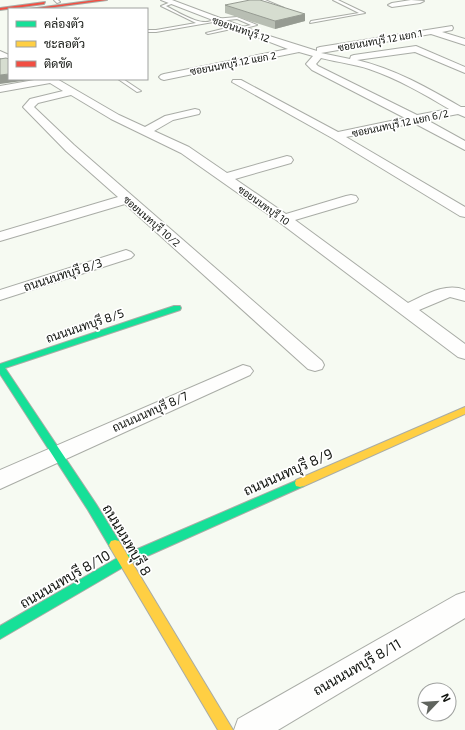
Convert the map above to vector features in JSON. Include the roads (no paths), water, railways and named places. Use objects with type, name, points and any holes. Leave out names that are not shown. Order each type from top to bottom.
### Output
[{"type":"street","points":[[0,8],[73,0]]},
{"type":"street","points":[[43,8],[105,0]]},
{"type":"street","name":"ซอยนนทบุรี 12","points":[[168,1],[237,28],[315,53],[344,59]]},
{"type":"street","points":[[392,5],[422,1]]},
{"type":"street","name":"ซอยนนทบุรี 12 แยก 1","points":[[315,53],[448,28]]},
{"type":"street","points":[[432,31],[465,42]]},
{"type":"street","name":"ซอยนนทบุรี 12 แยก 2","points":[[164,77],[302,49]]},
{"type":"street","points":[[344,59],[416,49],[465,70]]},
{"type":"street","points":[[315,53],[311,64],[316,68],[465,146]]},
{"type":"street","points":[[344,59],[379,69],[400,78],[463,112]]},
{"type":"street","points":[[0,89],[45,80]]},
{"type":"street","name":"ซอยนนทบุรี 10","points":[[52,80],[115,116],[176,145],[284,219],[465,353]]},
{"type":"street","points":[[237,82],[336,136],[465,213]]},
{"type":"street","name":"ซอยนนทบุรี 10/2","points":[[72,92],[34,101],[28,107],[70,148],[315,365]]},
{"type":"street","points":[[144,131],[169,118],[195,112]]},
{"type":"street","name":"ซอยนนทบุรี 12 แยก 6/2","points":[[336,136],[416,119],[463,112]]},
{"type":"street","points":[[225,178],[287,160]]},
{"type":"street","points":[[0,237],[127,199]]},
{"type":"street","points":[[284,219],[351,199]]},
{"type":"street","name":"ถนนนนทบุรี 8/3","points":[[0,295],[126,255]]},
{"type":"street","points":[[405,310],[448,292],[457,292],[465,296]]},
{"type":"street","name":"ถนนนนทบุรี 8/5","points":[[0,367],[177,308]]},
{"type":"street","name":"ถนนนนทบุรี 8","points":[[0,367],[92,507],[123,561],[226,730]]},
{"type":"street","name":"ถนนนนทบุรี 8/7","points":[[0,480],[56,453],[243,371]]},
{"type":"street","name":"ถนนนนทบุรี 8/9","points":[[123,561],[465,410]]},
{"type":"street","name":"ถนนนนทบุรี 8/10","points":[[0,633],[123,561]]},
{"type":"street","name":"ถนนนนทบุรี 8/11","points":[[249,730],[465,604]]},
{"type":"lane","points":[[262,0],[287,10]]},
{"type":"lane","points":[[336,1],[347,0]]},
{"type":"lane","points":[[168,1],[163,6],[200,24]]},
{"type":"lane","points":[[310,22],[363,13],[336,1]]},
{"type":"lane","points":[[148,31],[200,24],[215,20],[237,18],[255,25],[208,33]]},
{"type":"lane","points":[[121,80],[139,92]]}]
